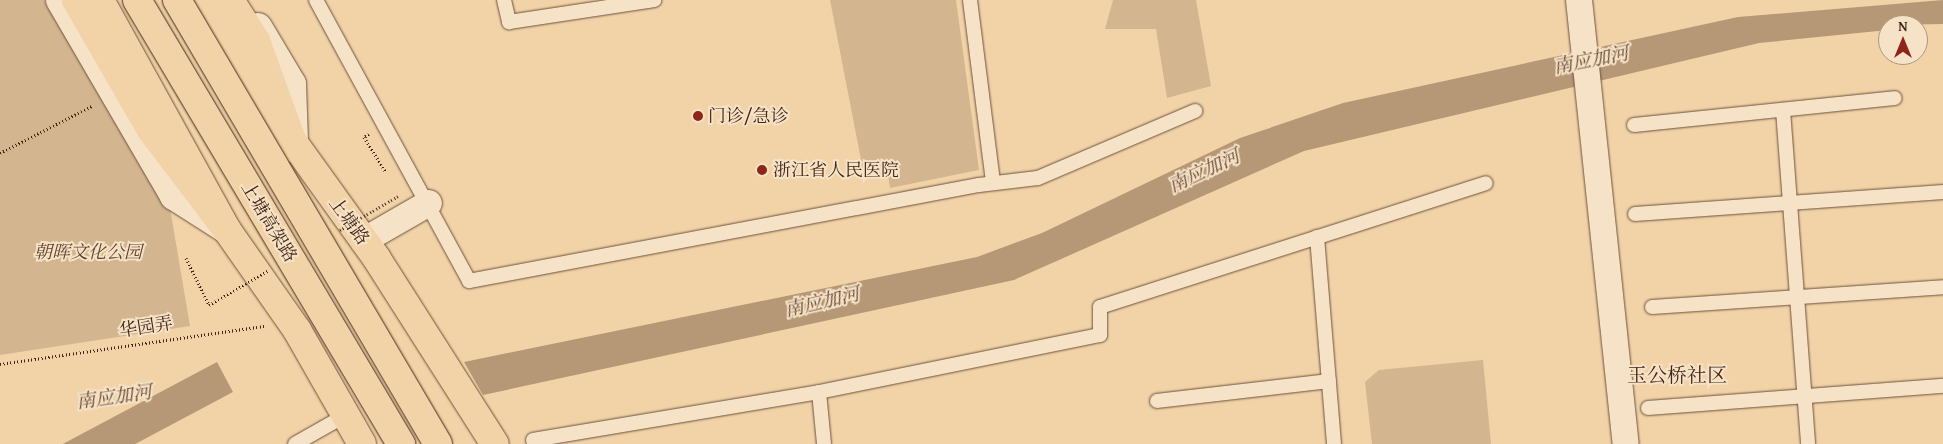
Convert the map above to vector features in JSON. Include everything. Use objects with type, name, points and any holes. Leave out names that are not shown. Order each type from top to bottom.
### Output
[{"type":"main road","points":[[60,0],[174,196],[227,230]]},
{"type":"main road","points":[[76,0],[151,130],[227,230],[297,330],[362,444]]},
{"type":"main road","points":[[100,0],[227,230]]},
{"type":"main road","name":"上塘高架路","points":[[137,0],[402,444]]},
{"type":"main road","name":"上塘高架路","points":[[177,0],[438,444]]},
{"type":"main road","name":"上塘路","points":[[200,0],[295,149],[363,241],[495,444]]},
{"type":"main road","points":[[230,0],[256,42],[295,149]]},
{"type":"main road","points":[[241,0],[292,84],[295,149]]},
{"type":"street","points":[[1580,6],[1593,115],[1626,444]]},
{"type":"street","points":[[363,241],[429,203]]},
{"type":"lane","points":[[316,0],[429,203],[469,281],[993,183],[1038,178],[1195,111]]},
{"type":"lane","points":[[504,0],[509,22],[654,0]]},
{"type":"lane","points":[[970,0],[993,183]]},
{"type":"lane","points":[[1634,125],[1895,98]]},
{"type":"lane","points":[[1783,110],[1808,444]]},
{"type":"lane","points":[[533,440],[818,392],[1100,335],[1100,307],[1486,183]]},
{"type":"lane","points":[[1634,214],[1943,192]]},
{"type":"lane","points":[[1317,237],[1334,444]]},
{"type":"lane","points":[[1652,307],[1943,287]]},
{"type":"lane","points":[[1157,401],[1329,381]]},
{"type":"lane","points":[[1648,408],[1943,386]]},
{"type":"lane","points":[[818,392],[824,444]]},
{"type":"lane","points":[[295,444],[346,415]]},
{"type":"path","points":[[0,153],[115,94]]},
{"type":"path","points":[[186,258],[209,305]]},
{"type":"path","name":"华园弄","points":[[0,364],[238,327],[297,330]]},
{"type":"green space","name":"朝晖文化公园","points":[[0,0],[44,0],[170,208],[190,326],[0,355]]},
{"type":"green space","points":[[830,0],[956,0],[979,170],[890,188],[887,166],[863,170]]},
{"type":"green space","points":[[1113,0],[1196,0],[1211,86],[1167,98],[1156,29],[1105,29]]},
{"type":"green space","points":[[1483,360],[1491,444],[1372,444],[1365,382],[1379,370]]},
{"type":"water","name":"南应加河","points":[[1943,0],[1943,24],[1928,24],[1928,15],[1878,15],[1878,31],[1759,43],[1304,151],[1014,280],[483,395],[464,362],[977,257],[1042,233],[1240,138],[1343,103],[1738,17]]},
{"type":"water","points":[[217,362],[233,392],[135,444],[63,444]]},
{"type":"place","name":"门诊/急诊","points":[[698,116]]},
{"type":"place","name":"浙江省人民医院","points":[[762,170]]},
{"type":"district","name":"玉公桥社区","points":[[1677,374]]}]
